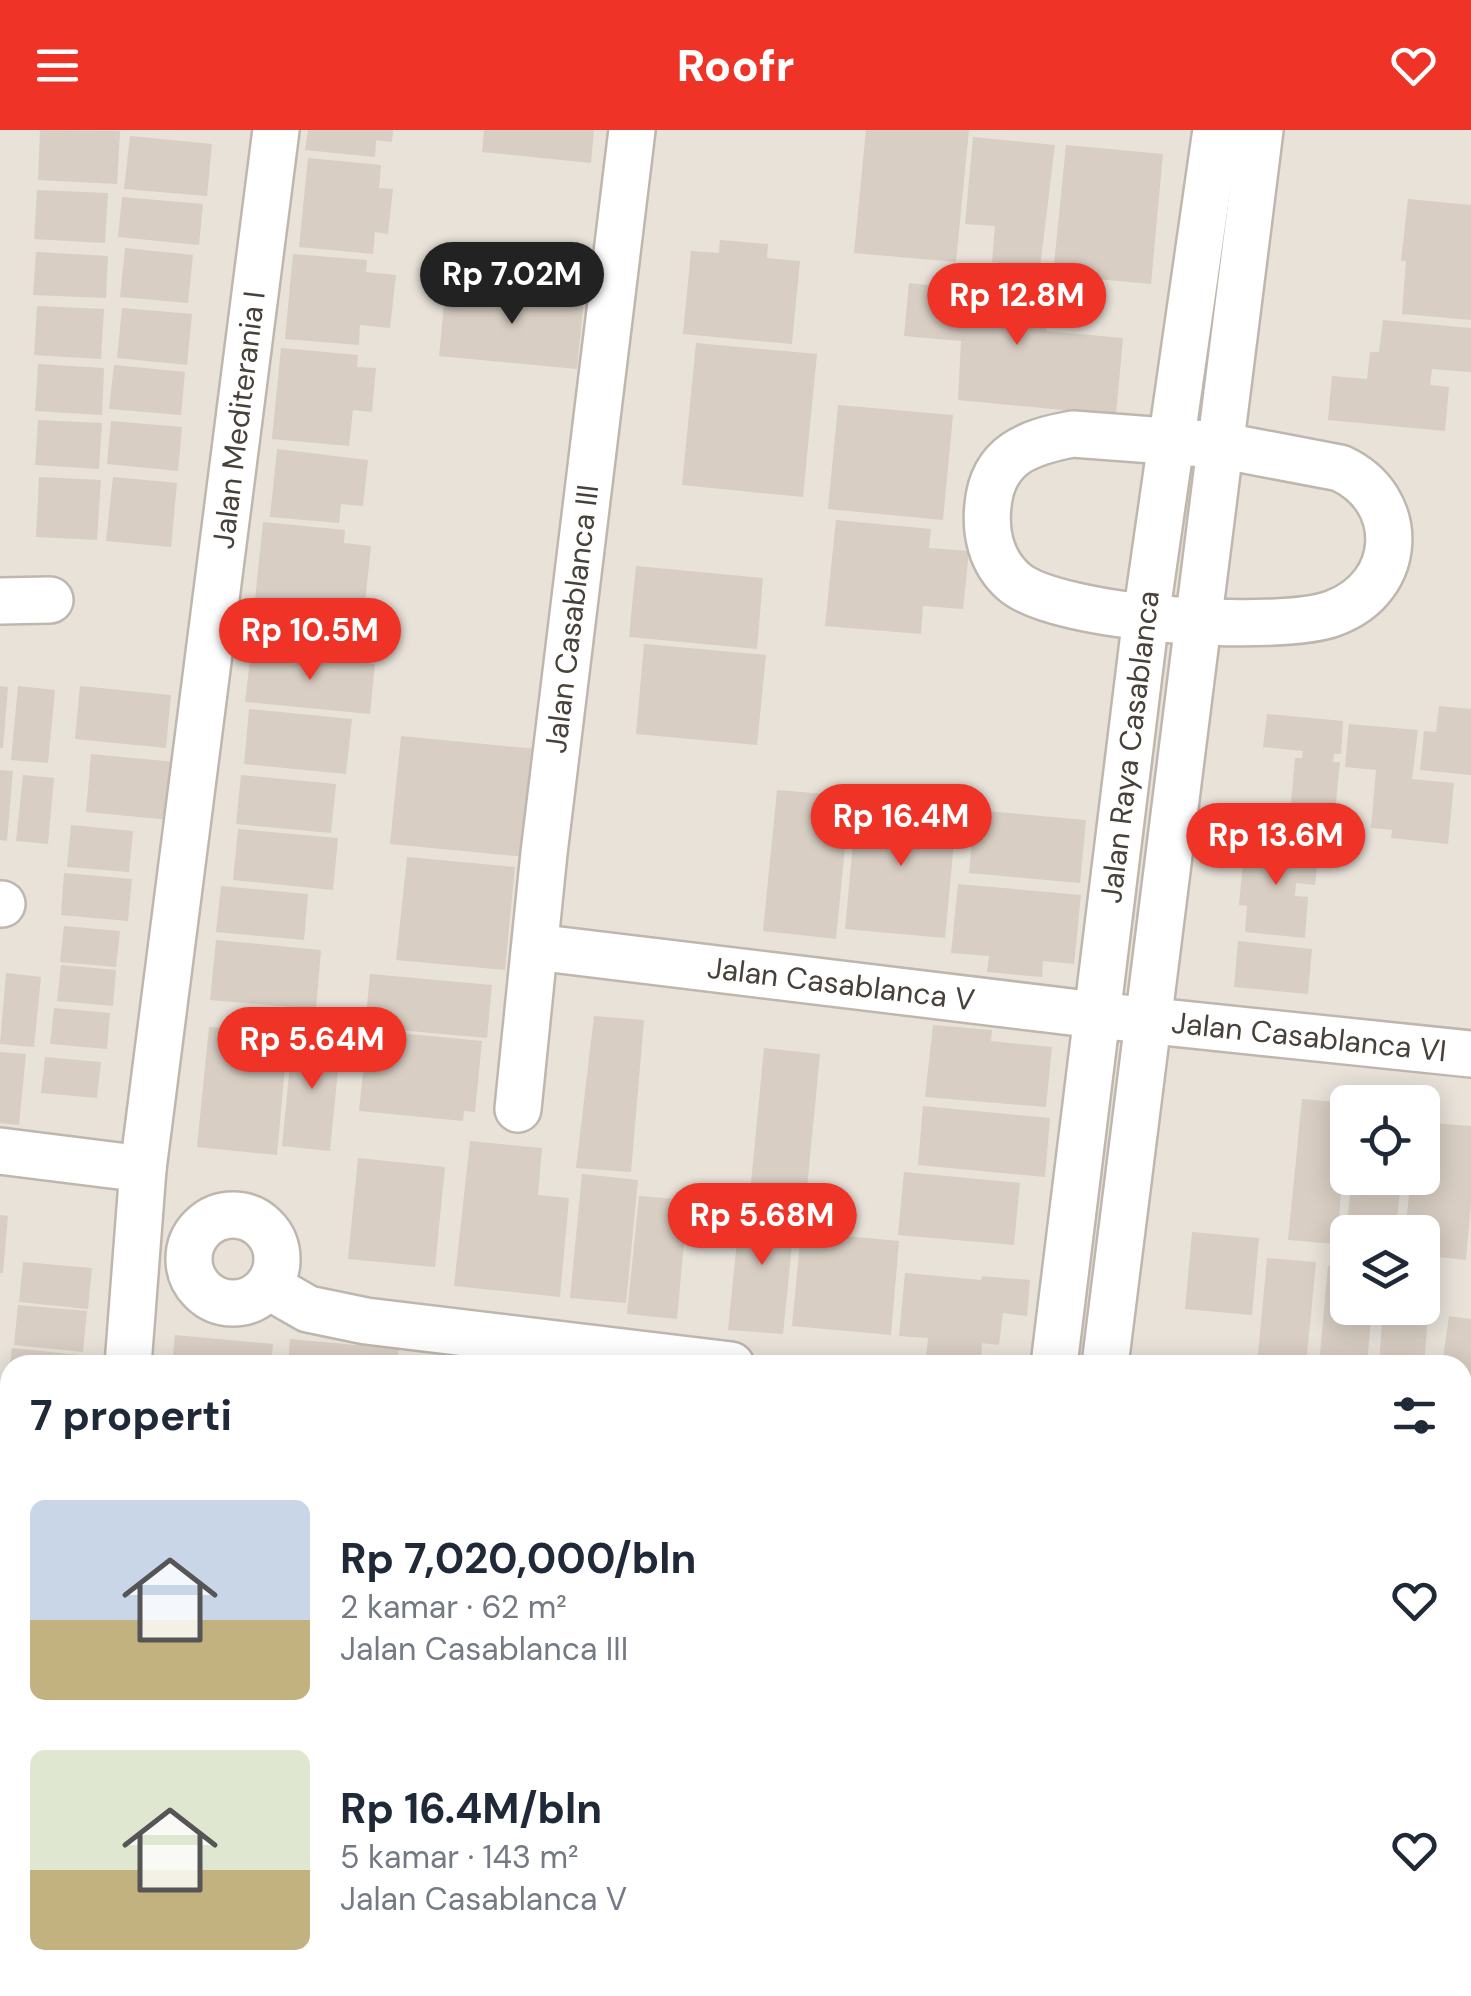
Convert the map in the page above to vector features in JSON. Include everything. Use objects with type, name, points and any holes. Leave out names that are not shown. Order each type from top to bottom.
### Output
[{"type":"street","name":"Jalan Mediterania I","points":[[129,1355],[144,1169],[276,130]]},
{"type":"street","name":"Jalan Casablanca III","points":[[518,1109],[632,130]]},
{"type":"street","name":"Jalan Raya Casablanca","points":[[1055,1355],[1146,618],[1216,130]]},
{"type":"street","name":"Jalan Raya Casablanca","points":[[1106,1355],[1260,130]]},
{"type":"street","points":[[1073,434],[1172,440],[1340,468],[1358,476],[1381,504],[1388,530],[1385,566],[1373,588],[1354,604],[1310,620],[1201,622],[1146,618],[1062,604],[1015,584],[995,560],[986,524],[990,487],[1010,456],[1036,441],[1073,434]]},
{"type":"street","points":[[0,601],[50,600]]},
{"type":"street","name":"Jalan Casablanca V","points":[[535,947],[1147,1020]]},
{"type":"street","name":"Jalan Casablanca VI","points":[[1147,1020],[1471,1054]]},
{"type":"street","points":[[0,1151],[144,1169]]},
{"type":"street","points":[[268,1286],[308,1309],[366,1321],[648,1355]]},
{"type":"shaded area","points":[[0,130],[1471,130],[1471,1355],[0,1355]]},
{"type":"building","points":[[40,130],[120,131],[117,184],[38,180]]},
{"type":"building","points":[[308,130],[393,130],[392,142],[376,140],[375,157],[305,150]]},
{"type":"building","points":[[484,130],[594,130],[591,163],[482,152]]},
{"type":"building","points":[[866,130],[969,130],[956,262],[854,253]]},
{"type":"building","points":[[130,136],[212,144],[207,196],[124,189]]},
{"type":"building","points":[[973,137],[1055,145],[1040,267],[992,262],[995,226],[965,224]]},
{"type":"building","points":[[1066,145],[1163,154],[1151,284],[1053,275]]},
{"type":"building","points":[[308,158],[381,165],[379,188],[393,189],[388,234],[375,232],[373,254],[299,247]]},
{"type":"building","points":[[37,190],[108,193],[105,243],[34,239]]},
{"type":"building","points":[[122,197],[203,204],[199,245],[118,237]]},
{"type":"building","points":[[1408,199],[1471,205],[1471,320],[1402,314],[1406,261],[1401,261]]},
{"type":"building","points":[[720,240],[768,244],[767,258],[800,261],[792,344],[683,334],[691,251],[719,253]]},
{"type":"building","points":[[125,248],[193,255],[188,303],[120,297]]},
{"type":"building","points":[[36,252],[108,256],[106,298],[33,295]]},
{"type":"building","points":[[293,254],[367,260],[366,272],[396,275],[390,328],[360,325],[359,345],[285,339]]},
{"type":"building","points":[[967,280],[1050,288],[1046,331],[1123,338],[1116,415],[958,400],[961,341],[904,336],[909,283],[966,289]]},
{"type":"building","points":[[446,285],[584,298],[577,369],[439,356]]},
{"type":"building","points":[[37,306],[104,309],[101,359],[34,355]]},
{"type":"building","points":[[122,308],[192,314],[187,365],[117,358]]},
{"type":"building","points":[[1383,320],[1471,328],[1471,372],[1432,369],[1430,385],[1449,387],[1445,431],[1328,420],[1332,376],[1367,379],[1370,352],[1379,352]]},
{"type":"building","points":[[696,343],[817,354],[803,497],[682,485]]},
{"type":"building","points":[[281,348],[358,355],[357,367],[376,368],[372,412],[353,410],[349,446],[272,439]]},
{"type":"building","points":[[38,364],[104,368],[102,415],[35,411]]},
{"type":"building","points":[[114,365],[185,372],[181,415],[109,409]]},
{"type":"building","points":[[838,405],[953,415],[943,520],[828,509]]},
{"type":"building","points":[[38,420],[102,423],[99,469],[35,465]]},
{"type":"building","points":[[111,421],[182,427],[178,471],[107,464]]},
{"type":"building","points":[[277,449],[368,460],[363,506],[341,504],[339,523],[270,517]]},
{"type":"building","points":[[39,477],[101,480],[97,540],[36,537]]},
{"type":"building","points":[[113,477],[177,483],[171,547],[106,541]]},
{"type":"building","points":[[836,520],[931,529],[929,548],[969,551],[963,609],[923,606],[921,634],[825,626]]},
{"type":"building","points":[[263,522],[345,530],[344,543],[371,546],[365,603],[338,600],[338,608],[255,600]]},
{"type":"building","points":[[636,566],[763,578],[757,649],[629,637]]},
{"type":"building","points":[[266,611],[388,622],[385,657],[263,646]]},
{"type":"building","points":[[644,644],[766,655],[757,745],[636,734]]},
{"type":"building","points":[[251,652],[375,664],[370,714],[245,702]]},
{"type":"building","points":[[0,686],[8,687],[3,748],[0,748]]},
{"type":"building","points":[[18,686],[55,690],[48,763],[11,760]]},
{"type":"building","points":[[80,686],[171,695],[166,748],[75,739]]},
{"type":"building","points":[[1439,706],[1471,709],[1471,775],[1420,770],[1424,731],[1436,732]]},
{"type":"building","points":[[249,709],[352,719],[346,774],[244,764]]},
{"type":"building","points":[[1267,714],[1343,721],[1341,754],[1334,754],[1333,762],[1340,762],[1333,831],[1289,827],[1295,758],[1302,758],[1303,751],[1263,747]]},
{"type":"building","points":[[1349,724],[1418,730],[1412,779],[1454,783],[1448,844],[1391,838],[1392,830],[1371,828],[1376,770],[1345,767]]},
{"type":"building","points":[[401,736],[537,749],[527,857],[390,844]]},
{"type":"building","points":[[91,754],[186,763],[181,821],[86,812]]},
{"type":"building","points":[[0,770],[13,771],[7,841],[0,840]]},
{"type":"building","points":[[23,775],[54,778],[48,844],[16,841]]},
{"type":"building","points":[[241,775],[336,784],[331,833],[236,824]]},
{"type":"building","points":[[777,790],[850,796],[836,939],[763,931]]},
{"type":"building","points":[[857,801],[957,810],[945,938],[845,929]]},
{"type":"building","points":[[975,810],[1086,820],[1080,883],[969,873]]},
{"type":"building","points":[[71,825],[133,831],[129,872],[67,867]]},
{"type":"building","points":[[238,829],[338,838],[333,890],[233,880]]},
{"type":"building","points":[[1245,841],[1300,845],[1299,853],[1318,855],[1315,885],[1296,883],[1295,896],[1308,897],[1305,938],[1245,932],[1247,906],[1239,905]]},
{"type":"building","points":[[407,857],[515,867],[505,970],[396,960]]},
{"type":"building","points":[[64,873],[132,879],[128,921],[61,915]]},
{"type":"building","points":[[958,884],[1081,895],[1074,964],[1043,961],[1042,977],[987,972],[989,956],[951,953]]},
{"type":"building","points":[[221,886],[308,894],[304,940],[216,932]]},
{"type":"building","points":[[64,926],[120,931],[116,967],[60,962]]},
{"type":"building","points":[[216,940],[321,950],[316,1009],[210,1000]]},
{"type":"building","points":[[1238,941],[1312,949],[1308,994],[1234,987]]},
{"type":"building","points":[[61,965],[116,970],[113,1006],[57,1001]]},
{"type":"building","points":[[6,973],[41,977],[34,1047],[0,1044]]},
{"type":"building","points":[[370,974],[492,985],[487,1038],[365,1027]]},
{"type":"building","points":[[54,1008],[110,1013],[107,1049],[50,1044]]},
{"type":"building","points":[[594,1016],[644,1020],[631,1172],[576,1168]]},
{"type":"building","points":[[933,1025],[992,1030],[991,1041],[1052,1047],[1046,1107],[925,1097]]},
{"type":"building","points":[[209,1027],[288,1034],[277,1155],[197,1147]]},
{"type":"building","points":[[399,1033],[482,1041],[475,1112],[464,1111],[463,1121],[359,1111],[366,1045],[398,1047]]},
{"type":"building","points":[[293,1034],[341,1039],[330,1151],[282,1146]]},
{"type":"building","points":[[764,1048],[820,1054],[806,1198],[750,1193]]},
{"type":"building","points":[[0,1052],[26,1054],[19,1125],[0,1123]]},
{"type":"building","points":[[45,1057],[101,1062],[97,1098],[41,1093]]},
{"type":"building","points":[[1302,1099],[1330,1101],[1330,1195],[1341,1195],[1339,1215],[1330,1215],[1330,1243],[1288,1240]]},
{"type":"building","points":[[923,1106],[1050,1118],[1045,1177],[918,1165]]},
{"type":"building","points":[[1440,1123],[1471,1126],[1466,1260],[1440,1257],[1440,1215],[1407,1215],[1409,1195],[1440,1195]]},
{"type":"building","points":[[470,1141],[542,1148],[538,1195],[569,1198],[560,1297],[454,1286]]},
{"type":"building","points":[[358,1158],[445,1167],[435,1267],[348,1259]]},
{"type":"building","points":[[904,1172],[1020,1183],[1014,1245],[898,1235]]},
{"type":"building","points":[[582,1174],[638,1180],[626,1303],[570,1298]]},
{"type":"building","points":[[1350,1195],[1399,1195],[1398,1215],[1348,1215]]},
{"type":"building","points":[[639,1196],[688,1200],[677,1319],[627,1314]]},
{"type":"building","points":[[741,1201],[796,1206],[783,1334],[728,1330]]},
{"type":"building","points":[[0,1215],[8,1216],[3,1273],[0,1273]]},
{"type":"building","points":[[801,1232],[899,1241],[891,1335],[792,1326]]},
{"type":"building","points":[[1192,1232],[1259,1238],[1252,1315],[1185,1309]]},
{"type":"building","points":[[1267,1258],[1316,1262],[1307,1355],[1258,1355]]},
{"type":"building","points":[[23,1262],[92,1268],[88,1309],[19,1302]]},
{"type":"building","points":[[1328,1266],[1330,1325],[1371,1325],[1368,1355],[1320,1355]]},
{"type":"building","points":[[905,1273],[1030,1280],[1027,1316],[1003,1313],[999,1345],[982,1343],[981,1355],[926,1355],[928,1338],[899,1336]]},
{"type":"building","points":[[18,1305],[87,1311],[83,1352],[14,1345]]},
{"type":"building","points":[[1449,1316],[1471,1319],[1471,1355],[1443,1355]]},
{"type":"building","points":[[1382,1325],[1427,1325],[1425,1355],[1380,1355]]},
{"type":"building","points":[[175,1335],[273,1344],[272,1355],[173,1355]]},
{"type":"building","points":[[290,1339],[399,1349],[398,1355],[289,1355]]},
{"type":"building","points":[[12,1348],[80,1355],[11,1355]]}]
